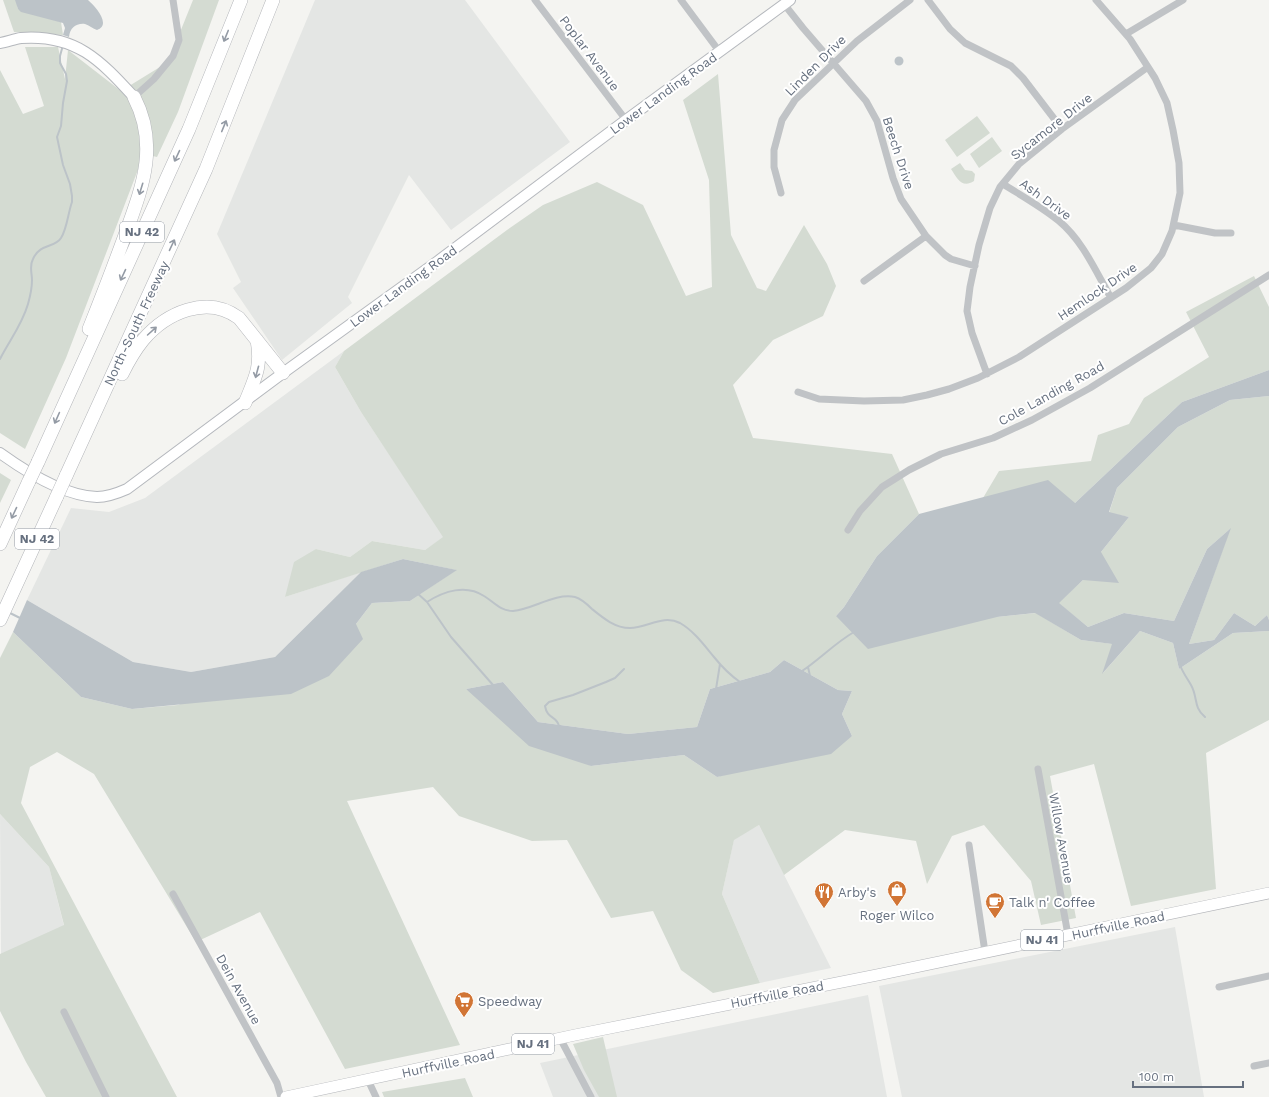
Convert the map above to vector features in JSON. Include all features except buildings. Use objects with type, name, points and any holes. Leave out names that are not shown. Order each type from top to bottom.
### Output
[{"type":"highway","name":"NJ 42","points":[[0,544],[189,130],[241,0]]},
{"type":"highway","name":"North-South Freeway","points":[[0,620],[206,169],[273,0]]},
{"type":"highway","points":[[68,394],[84,341],[140,194],[145,174],[147,151],[146,126],[134,97]]},
{"type":"highway","points":[[103,395],[121,376],[134,353],[146,337],[165,321],[182,312],[202,307],[217,308],[228,312],[243,322],[283,373]]},
{"type":"highway","points":[[245,403],[258,370],[259,353],[257,340]]},
{"type":"main road","name":"Lower Landing Road","points":[[0,453],[47,482],[79,494],[98,497],[118,493],[133,486],[283,373],[438,261],[787,2]]},
{"type":"main road","points":[[0,43],[20,38],[47,38],[70,44],[91,56],[110,71],[134,97]]},
{"type":"main road","name":"Hurffville Road","points":[[286,1097],[560,1038],[877,975],[1269,893]]},
{"type":"street","points":[[134,97],[154,79],[172,56],[177,45],[179,40],[173,0]]},
{"type":"street","name":"Poplar Avenue","points":[[536,0],[626,120]]},
{"type":"street","points":[[681,0],[719,51]]},
{"type":"street","name":"Linden Drive","points":[[781,193],[774,167],[774,150],[782,120],[795,100],[857,41],[910,0]]},
{"type":"street","points":[[928,0],[950,28],[965,43],[1011,66],[1023,78],[1062,129]]},
{"type":"street","name":"Hemlock Drive","points":[[798,392],[818,399],[864,401],[904,400],[949,389],[988,374],[1019,357],[1126,288],[1151,268],[1162,254],[1174,225],[1180,193],[1179,163],[1166,103],[1155,78],[1126,34],[1096,0]]},
{"type":"street","points":[[1126,34],[1183,0]]},
{"type":"street","name":"Beech Drive","points":[[787,2],[803,28],[866,101],[877,121],[893,178],[901,199],[926,236],[950,259],[975,266]]},
{"type":"street","name":"Sycamore Drive","points":[[975,266],[979,245],[990,208],[1000,188],[1019,164],[1062,129],[1148,67]]},
{"type":"street","name":"Ash Drive","points":[[1003,184],[1060,222],[1075,238],[1089,258],[1111,298]]},
{"type":"street","points":[[1174,225],[1215,233],[1232,232]]},
{"type":"street","points":[[864,281],[926,236]]},
{"type":"street","points":[[975,266],[967,311],[972,333],[988,374]]},
{"type":"street","name":"Cole Landing Road","points":[[848,530],[860,511],[882,487],[909,470],[941,454],[994,438],[1032,420],[1090,388],[1269,275]]},
{"type":"street","name":"Willow Avenue","points":[[1038,769],[1068,935]]},
{"type":"street","points":[[968,845],[985,952]]},
{"type":"street","name":"Dein Avenue","points":[[173,894],[277,1083],[282,1097]]},
{"type":"street","points":[[1219,987],[1269,976]]},
{"type":"street","points":[[64,1012],[106,1097]]},
{"type":"street","points":[[560,1038],[591,1097]]},
{"type":"street","points":[[1254,1066],[1269,1062]]},
{"type":"street","points":[[368,1080],[376,1097]]},
{"type":"shaded area","points":[[3,0],[16,0],[18,9],[61,22],[63,35],[14,32]]},
{"type":"shaded area","points":[[15,0],[88,0],[101,15],[103,24],[101,28],[97,30],[85,24],[76,25],[72,29],[69,37],[63,35],[65,28],[63,23],[21,12],[18,9]]},
{"type":"shaded area","points":[[193,0],[219,0],[178,112],[157,157],[144,154],[66,358],[25,449],[0,433],[0,70],[23,114],[44,106],[25,47],[58,47],[65,79],[68,50],[121,91],[168,62]]},
{"type":"shaded area","points":[[315,0],[465,0],[570,142],[451,230],[409,175],[348,297],[352,303],[282,360],[233,288],[241,282],[217,234]]},
{"type":"shaded area","points":[[899,56],[904,61],[899,66],[894,61]]},
{"type":"shaded area","points":[[718,74],[731,235],[757,288],[766,291],[804,225],[827,264],[836,286],[823,316],[773,340],[733,385],[753,438],[892,454],[919,514],[877,556],[844,607],[836,616],[997,617],[1036,613],[1081,640],[1113,644],[1103,673],[1140,631],[1173,643],[1179,669],[1233,633],[1269,631],[1269,720],[1206,753],[1216,889],[1131,906],[1094,764],[1050,776],[1076,918],[1041,925],[1031,881],[984,825],[952,836],[927,884],[916,841],[845,830],[784,875],[759,825],[734,840],[722,894],[760,983],[713,993],[681,970],[653,911],[611,918],[567,840],[532,841],[459,816],[433,787],[347,801],[460,1045],[345,1069],[260,912],[196,942],[94,774],[57,752],[30,767],[21,803],[177,1097],[46,1097],[0,1011],[0,954],[64,925],[49,867],[0,814],[0,658],[13,632],[81,697],[132,709],[178,705],[356,624],[372,603],[410,601],[456,570],[403,559],[285,597],[294,562],[316,549],[350,557],[372,541],[425,550],[443,537],[361,412],[335,367],[344,351],[507,230],[543,205],[597,182],[643,205],[686,296],[712,287],[709,180],[683,100]],"holes":[[[784,660],[838,690],[852,691],[842,714],[852,736],[717,777],[684,755],[591,766],[466,689],[503,682],[538,722],[628,734],[697,727],[710,689],[770,672]]]},
{"type":"shaded area","points":[[977,116],[990,133],[957,157],[945,140]]},
{"type":"shaded area","points":[[992,137],[1002,151],[979,168],[970,154]]},
{"type":"shaded area","points":[[960,163],[965,170],[972,171],[975,174],[974,181],[966,184],[958,179],[951,169]]},
{"type":"shaded area","points":[[1254,276],[1269,307],[1269,370],[1182,402],[1075,503],[983,498],[999,471],[1091,461],[1098,435],[1129,424],[1144,398],[1209,357],[1186,312]]},
{"type":"shaded area","points":[[344,351],[335,367],[361,412],[444,537],[425,550],[372,541],[350,557],[316,549],[285,597],[361,572],[275,657],[191,672],[133,662],[27,600],[71,508],[109,512],[145,498]]},
{"type":"shaded area","points":[[1269,370],[1269,396],[1230,400],[1178,427],[1117,488],[1109,512],[1129,517],[1101,552],[1119,583],[1083,580],[1059,603],[1088,627],[1124,613],[1174,621],[1207,549],[1231,528],[1189,644],[1214,640],[1234,613],[1255,626],[1267,615],[1269,620],[1269,631],[1233,633],[1179,669],[1173,643],[1140,631],[1102,674],[1112,644],[1081,640],[1035,613],[997,617],[868,649],[836,616],[844,607],[877,556],[919,514],[1048,480],[1075,503],[1182,402]]},
{"type":"shaded area","points":[[1269,396],[1269,620],[1267,615],[1255,626],[1234,613],[1214,640],[1189,644],[1230,529],[1207,549],[1174,621],[1124,613],[1088,627],[1058,603],[1083,580],[1101,552],[1129,517],[1109,513],[1117,488],[1178,427],[1230,400]]},
{"type":"shaded area","points":[[0,473],[11,480],[0,503]]},
{"type":"shaded area","points":[[403,559],[457,570],[410,601],[372,603],[356,624],[363,639],[329,676],[291,694],[132,709],[81,697],[13,632],[27,600],[133,662],[191,672],[275,657],[361,572]]},
{"type":"shaded area","points":[[784,660],[838,690],[852,691],[842,714],[852,736],[831,754],[717,777],[684,755],[591,766],[529,746],[466,689],[503,682],[538,722],[628,734],[697,727],[710,689],[770,672]]},
{"type":"shaded area","points":[[0,814],[49,867],[64,926],[1,955]]},
{"type":"shaded area","points":[[759,825],[831,968],[760,983],[722,894],[734,839]]},
{"type":"shaded area","points":[[1175,927],[1204,1097],[902,1097],[879,986]]},
{"type":"shaded area","points":[[868,995],[887,1097],[553,1097],[540,1063]]},
{"type":"shaded area","points":[[603,1037],[617,1097],[599,1097],[584,1070],[573,1044]]},
{"type":"shaded area","points":[[465,1078],[473,1097],[384,1097],[382,1092]]},
{"type":"waterway","points":[[0,359],[19,326],[28,304],[32,286],[31,267],[33,259],[39,250],[55,243],[61,238],[65,230],[72,202],[70,184],[63,165],[57,137],[61,126],[67,81],[66,74],[60,63],[63,45]]},
{"type":"waterway","points":[[427,602],[455,590],[470,590],[484,596],[504,610],[513,611],[567,596],[580,599],[605,619],[625,628],[667,620],[674,621],[685,626],[694,634],[723,667],[740,682]]},
{"type":"waterway","points":[[417,593],[427,602],[451,637],[493,685]]},
{"type":"waterway","points":[[8,612],[20,618]]},
{"type":"waterway","points":[[802,671],[840,641],[854,632]]},
{"type":"waterway","points":[[716,689],[720,664]]},
{"type":"waterway","points":[[1180,665],[1193,689],[1197,706],[1205,717]]},
{"type":"waterway","points":[[808,667],[810,676]]},
{"type":"waterway","points":[[559,726],[556,720],[546,710],[545,706],[549,702],[573,695],[606,682],[615,678],[624,669]]},
{"type":"place","name":"Roger Wilco","points":[[897,907]]},
{"type":"place","name":"Arby's","points":[[824,909]]},
{"type":"place","name":"Talk n' Coffee","points":[[995,919]]},
{"type":"place","name":"Speedway","points":[[464,1018]]}]
